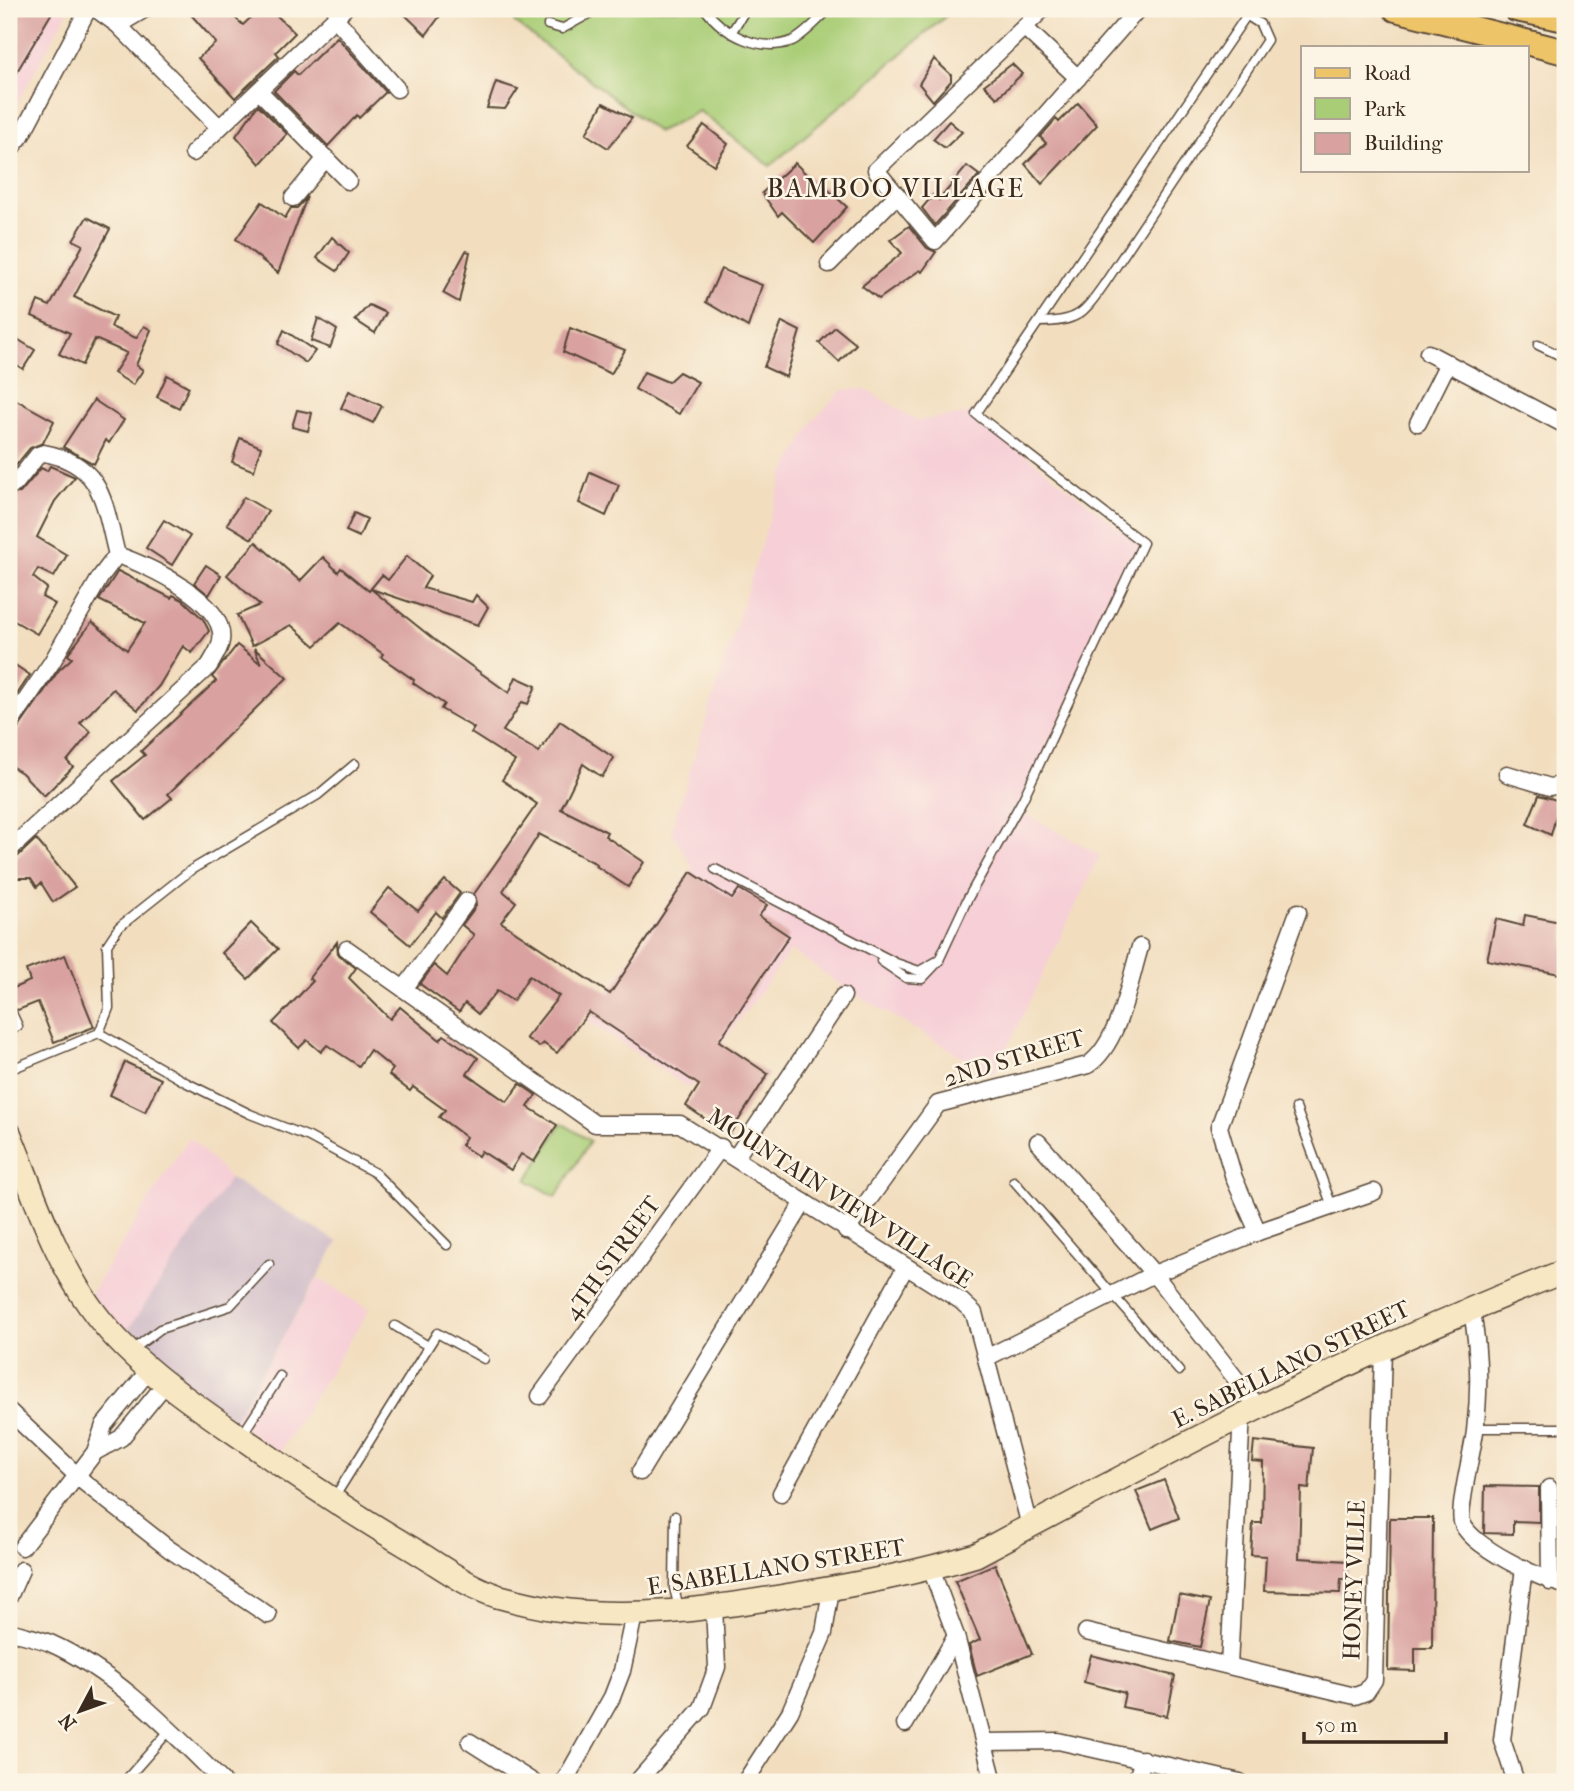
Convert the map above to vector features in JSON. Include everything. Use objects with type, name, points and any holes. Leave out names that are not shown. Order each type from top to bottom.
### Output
[{"type":"main road","points":[[1396,9],[1565,52]]},
{"type":"main road","points":[[1516,9],[1565,19]]},
{"type":"street","points":[[9,152],[21,136],[88,9]]},
{"type":"street","points":[[96,9],[118,25],[218,126]]},
{"type":"street","points":[[118,25],[145,9]]},
{"type":"street","points":[[1043,9],[876,170],[935,241],[1138,9]]},
{"type":"street","points":[[193,153],[218,126],[260,92],[340,14],[397,89]]},
{"type":"street","points":[[1025,28],[1079,78]]},
{"type":"street","points":[[260,92],[348,181]]},
{"type":"street","points":[[293,198],[326,158]]},
{"type":"street","points":[[829,264],[897,195]]},
{"type":"street","points":[[1427,353],[1565,425]]},
{"type":"street","points":[[1418,423],[1448,363]]},
{"type":"street","points":[[9,484],[15,484],[38,456],[44,453],[82,467],[93,478],[100,491],[117,555]]},
{"type":"street","points":[[9,725],[52,662],[101,576],[117,555]]},
{"type":"street","points":[[9,849],[209,666],[221,642],[218,618],[207,605],[143,564],[117,555]]},
{"type":"street","points":[[1507,774],[1550,787],[1561,785],[1565,775]]},
{"type":"street","points":[[404,989],[467,901]]},
{"type":"street","points":[[1258,1232],[1234,1178],[1219,1126],[1298,912]]},
{"type":"street","name":"2ND STREET","points":[[846,1231],[938,1104],[1088,1065],[1100,1057],[1111,1040],[1140,947]]},
{"type":"street","name":"MOUNTAIN VIEW VILLAGE","points":[[347,949],[595,1124],[680,1124],[721,1147],[846,1231],[961,1301],[974,1313],[1030,1526]]},
{"type":"street","points":[[736,1157],[843,996]]},
{"type":"street","name":"E. SABELLANO STREET","points":[[9,1133],[46,1203],[50,1237],[75,1284],[89,1306],[158,1376],[240,1437],[333,1500],[495,1595],[555,1609],[634,1615],[714,1608],[931,1569],[976,1555],[1249,1409],[1471,1307],[1565,1271]]},
{"type":"street","points":[[1038,1142],[1154,1274],[1249,1409],[1230,1666]]},
{"type":"street","name":"4TH STREET","points":[[540,1396],[721,1147]]},
{"type":"street","points":[[986,1358],[1154,1274],[1258,1232],[1333,1209],[1374,1192]]},
{"type":"street","points":[[640,1472],[804,1202]]},
{"type":"street","points":[[781,1493],[905,1268]]},
{"type":"street","points":[[1471,1307],[1477,1339],[1476,1428],[1462,1520],[1470,1536],[1524,1568],[1558,1583],[1549,1488]]},
{"type":"street","name":"HONEY VILLE","points":[[1086,1632],[1355,1696],[1366,1692],[1374,1680],[1383,1348]]},
{"type":"street","points":[[22,1547],[95,1452],[104,1425],[158,1376]]},
{"type":"street","points":[[9,1411],[76,1476],[169,1549],[268,1615]]},
{"type":"street","points":[[1516,1782],[1510,1772],[1502,1740],[1524,1568]]},
{"type":"street","points":[[931,1569],[956,1636],[994,1782]]},
{"type":"street","points":[[9,1597],[21,1570]]},
{"type":"street","points":[[745,1782],[790,1712],[824,1633],[831,1589]]},
{"type":"street","points":[[637,1782],[702,1708],[717,1667],[714,1608]]},
{"type":"street","points":[[564,1782],[612,1697],[622,1671],[634,1615]]},
{"type":"street","points":[[9,1631],[49,1643],[93,1667],[170,1730],[223,1782]]},
{"type":"street","points":[[905,1724],[956,1636]]},
{"type":"street","points":[[984,1742],[1058,1741],[1240,1782]]},
{"type":"street","points":[[470,1742],[533,1782]]},
{"type":"street","points":[[1136,1782],[1143,1759]]},
{"type":"lane","points":[[548,25],[562,29],[598,9]]},
{"type":"lane","points":[[705,9],[731,33],[767,47],[794,40],[830,9]]},
{"type":"lane","points":[[731,33],[746,9]]},
{"type":"lane","points":[[715,869],[896,963],[919,971],[939,960],[967,900],[1023,799],[1143,544],[976,414],[1039,321],[1249,12],[1260,24],[1266,40],[1105,283],[1079,316],[1068,321],[1039,321]]},
{"type":"lane","points":[[1538,345],[1565,358]]},
{"type":"lane","points":[[9,1070],[99,1033],[109,1008],[107,945],[119,927],[191,870],[318,795],[355,764]]},
{"type":"lane","points":[[9,1030],[18,1026],[12,1013]]},
{"type":"lane","points":[[99,1033],[187,1083],[250,1114],[309,1137],[375,1173],[447,1245]]},
{"type":"lane","points":[[1296,1108],[1333,1209]]},
{"type":"lane","points":[[1014,1181],[1179,1371]]},
{"type":"lane","points":[[131,1351],[160,1329],[230,1306],[270,1264]]},
{"type":"lane","points":[[395,1326],[428,1346]]},
{"type":"lane","points":[[333,1500],[437,1333],[484,1359]]},
{"type":"lane","points":[[240,1437],[280,1376]]},
{"type":"lane","points":[[1476,1428],[1565,1428]]},
{"type":"lane","points":[[675,1516],[674,1588],[680,1611]]},
{"type":"lane","points":[[124,1782],[170,1730]]},
{"type":"shaded area","points":[[9,9],[69,9],[9,118]]},
{"type":"shaded area","points":[[865,389],[918,421],[972,413],[1142,545],[1018,810],[1100,855],[994,1075],[848,990],[791,950],[689,1088],[588,1021],[693,867],[671,831],[783,476],[813,421],[842,390]]},
{"type":"shaded area","points":[[189,1137],[230,1178],[125,1334],[90,1294]]},
{"type":"shaded area","points":[[230,1178],[338,1242],[234,1421],[125,1334]]},
{"type":"shaded area","points":[[318,1278],[369,1310],[279,1453],[234,1421]]},
{"type":"green space","points":[[522,9],[954,9],[770,166],[699,111],[658,132],[514,22]]},
{"type":"green space","points":[[562,1123],[590,1141],[556,1197],[527,1180]]},
{"type":"building","points":[[9,9],[54,9],[9,85]]},
{"type":"building","points":[[186,9],[225,9],[243,25],[260,9],[270,9],[295,33],[276,52],[279,56],[235,98],[198,58],[216,43]]},
{"type":"building","points":[[399,9],[445,9],[426,35]]},
{"type":"building","points":[[337,37],[386,92],[359,118],[357,115],[328,146],[274,91],[294,71],[298,75]]},
{"type":"building","points":[[934,59],[951,75],[951,81],[933,101],[919,84]]},
{"type":"building","points":[[1012,64],[1022,74],[997,98],[984,85]]},
{"type":"building","points":[[496,82],[518,89],[505,109],[487,108]]},
{"type":"building","points":[[603,103],[632,118],[608,148],[586,134]]},
{"type":"building","points":[[1078,103],[1097,125],[1042,184],[1025,164],[1046,143],[1040,137],[1056,119],[1059,122]]},
{"type":"building","points":[[258,105],[287,134],[260,164],[236,136]]},
{"type":"building","points":[[949,121],[962,132],[945,148],[933,139]]},
{"type":"building","points":[[704,125],[728,144],[714,165],[687,146]]},
{"type":"building","points":[[795,163],[820,188],[823,185],[847,207],[814,243],[782,212],[778,216],[762,193]]},
{"type":"building","points":[[967,166],[979,175],[935,225],[922,208],[934,194],[939,200]]},
{"type":"building","points":[[307,197],[278,273],[236,239],[262,202],[285,218],[291,208],[297,208]]},
{"type":"building","points":[[87,217],[110,229],[74,297],[115,317],[111,327],[136,338],[144,326],[151,330],[136,365],[143,370],[133,385],[114,373],[127,353],[95,339],[82,365],[59,354],[70,333],[32,316],[38,301],[50,306],[83,245],[73,240]]},
{"type":"building","points":[[909,226],[927,248],[936,252],[922,272],[920,270],[879,299],[862,286],[902,253],[890,240]]},
{"type":"building","points":[[332,237],[349,253],[337,271],[317,258]]},
{"type":"building","points":[[466,251],[470,252],[459,302],[443,293]]},
{"type":"building","points":[[721,269],[762,285],[748,327],[706,302]]},
{"type":"building","points":[[369,305],[386,313],[375,333],[355,320]]},
{"type":"building","points":[[318,318],[337,330],[330,348],[311,341]]},
{"type":"building","points":[[782,322],[800,331],[786,377],[764,367]]},
{"type":"building","points":[[835,327],[856,344],[839,362],[819,343]]},
{"type":"building","points":[[570,328],[625,350],[611,374],[563,352]]},
{"type":"building","points":[[284,330],[315,351],[306,363],[278,344]]},
{"type":"building","points":[[9,334],[35,350],[23,369],[9,360]]},
{"type":"building","points":[[644,372],[668,382],[679,372],[698,382],[679,414],[635,389]]},
{"type":"building","points":[[167,375],[189,387],[179,408],[157,397]]},
{"type":"building","points":[[349,391],[382,406],[373,423],[341,408]]},
{"type":"building","points":[[9,396],[54,421],[43,443],[30,448],[9,474]]},
{"type":"building","points":[[94,400],[124,420],[109,443],[106,440],[94,464],[63,447]]},
{"type":"building","points":[[297,410],[312,413],[308,431],[292,427]]},
{"type":"building","points":[[240,438],[261,447],[254,471],[232,462]]},
{"type":"building","points":[[50,466],[75,477],[55,501],[37,537],[67,555],[54,577],[38,569],[33,577],[47,588],[42,597],[55,604],[37,634],[9,618],[9,494],[20,493],[41,468],[47,471]]},
{"type":"building","points":[[590,472],[619,485],[606,516],[579,503]]},
{"type":"building","points":[[244,497],[268,511],[252,539],[227,524]]},
{"type":"building","points":[[354,513],[367,519],[359,537],[346,531]]},
{"type":"building","points":[[164,520],[190,536],[172,565],[146,548]]},
{"type":"building","points":[[256,542],[300,581],[323,557],[338,572],[341,568],[369,591],[382,575],[388,580],[407,556],[430,576],[423,588],[472,602],[476,595],[488,607],[478,625],[371,589],[436,641],[509,693],[516,677],[536,686],[528,704],[522,702],[503,731],[539,752],[560,721],[614,758],[602,777],[583,764],[561,809],[607,832],[605,836],[644,862],[628,887],[596,866],[597,864],[539,834],[503,891],[516,902],[501,922],[610,994],[691,872],[732,899],[739,889],[767,905],[759,916],[789,936],[719,1041],[768,1074],[729,1135],[686,1106],[699,1085],[589,1012],[557,1053],[543,1043],[539,1047],[526,1038],[559,996],[529,976],[513,1001],[497,991],[478,1014],[465,1003],[459,1012],[420,984],[434,965],[447,976],[474,935],[462,925],[476,906],[474,894],[537,804],[502,780],[515,761],[471,733],[474,728],[441,709],[444,704],[413,683],[414,680],[381,657],[383,654],[340,623],[315,646],[291,625],[252,646],[237,615],[260,605],[227,575]]},
{"type":"building","points":[[206,565],[221,575],[209,595],[194,583]]},
{"type":"building","points":[[118,571],[171,598],[173,595],[183,600],[203,619],[209,631],[192,653],[183,646],[159,686],[138,710],[113,689],[80,723],[91,732],[67,761],[73,767],[44,796],[22,773],[9,765],[9,742],[59,670],[72,658],[68,655],[92,622],[127,650],[145,623],[99,600]]},
{"type":"building","points":[[237,645],[261,664],[254,648],[287,678],[168,794],[172,798],[145,820],[113,781],[145,755],[141,751],[216,681],[212,677]]},
{"type":"building","points":[[9,661],[30,675],[14,699],[9,696]]},
{"type":"building","points":[[1539,795],[1560,801],[1551,835],[1527,824]]},
{"type":"building","points":[[36,839],[75,887],[53,902],[41,883],[37,887],[31,878],[9,878],[9,860],[16,858]]},
{"type":"building","points":[[445,880],[460,893],[442,918],[436,912],[410,945],[370,912],[389,888],[418,911]]},
{"type":"building","points":[[1525,915],[1565,923],[1565,975],[1487,960],[1496,919],[1523,926]]},
{"type":"building","points":[[251,923],[278,949],[248,979],[222,953]]},
{"type":"building","points":[[337,942],[338,954],[356,968],[349,978],[390,1019],[400,1007],[440,1040],[444,1035],[478,1058],[467,1074],[507,1102],[520,1084],[536,1095],[528,1107],[557,1125],[534,1162],[521,1154],[511,1170],[481,1151],[478,1156],[461,1145],[466,1137],[439,1117],[445,1110],[413,1087],[410,1091],[389,1075],[393,1069],[370,1050],[359,1066],[327,1045],[321,1052],[307,1040],[299,1048],[273,1023],[313,981],[309,978]]},
{"type":"building","points":[[65,955],[94,1027],[54,1042],[38,1002],[18,1010],[9,1007],[9,990],[30,981],[26,970]]},
{"type":"building","points":[[125,1062],[161,1079],[145,1112],[110,1095]]},
{"type":"building","points":[[1254,1441],[1313,1448],[1309,1489],[1301,1488],[1299,1558],[1348,1561],[1347,1579],[1341,1579],[1340,1593],[1264,1591],[1266,1556],[1251,1555],[1253,1523],[1262,1523],[1263,1462],[1252,1461]]},
{"type":"building","points":[[1164,1480],[1179,1518],[1152,1529],[1136,1491]]},
{"type":"building","points":[[1485,1486],[1539,1487],[1539,1522],[1513,1521],[1513,1534],[1484,1533]]},
{"type":"building","points":[[1390,1518],[1433,1518],[1432,1648],[1415,1648],[1415,1671],[1388,1670]]},
{"type":"building","points":[[995,1564],[1032,1654],[977,1676],[969,1645],[980,1640],[955,1581]]},
{"type":"building","points":[[1179,1595],[1210,1601],[1200,1647],[1170,1641]]},
{"type":"building","points":[[1091,1655],[1175,1676],[1167,1716],[1122,1707],[1125,1693],[1084,1682]]},
{"type":"district","name":"BAMBOO VILLAGE","points":[[896,188]]}]
